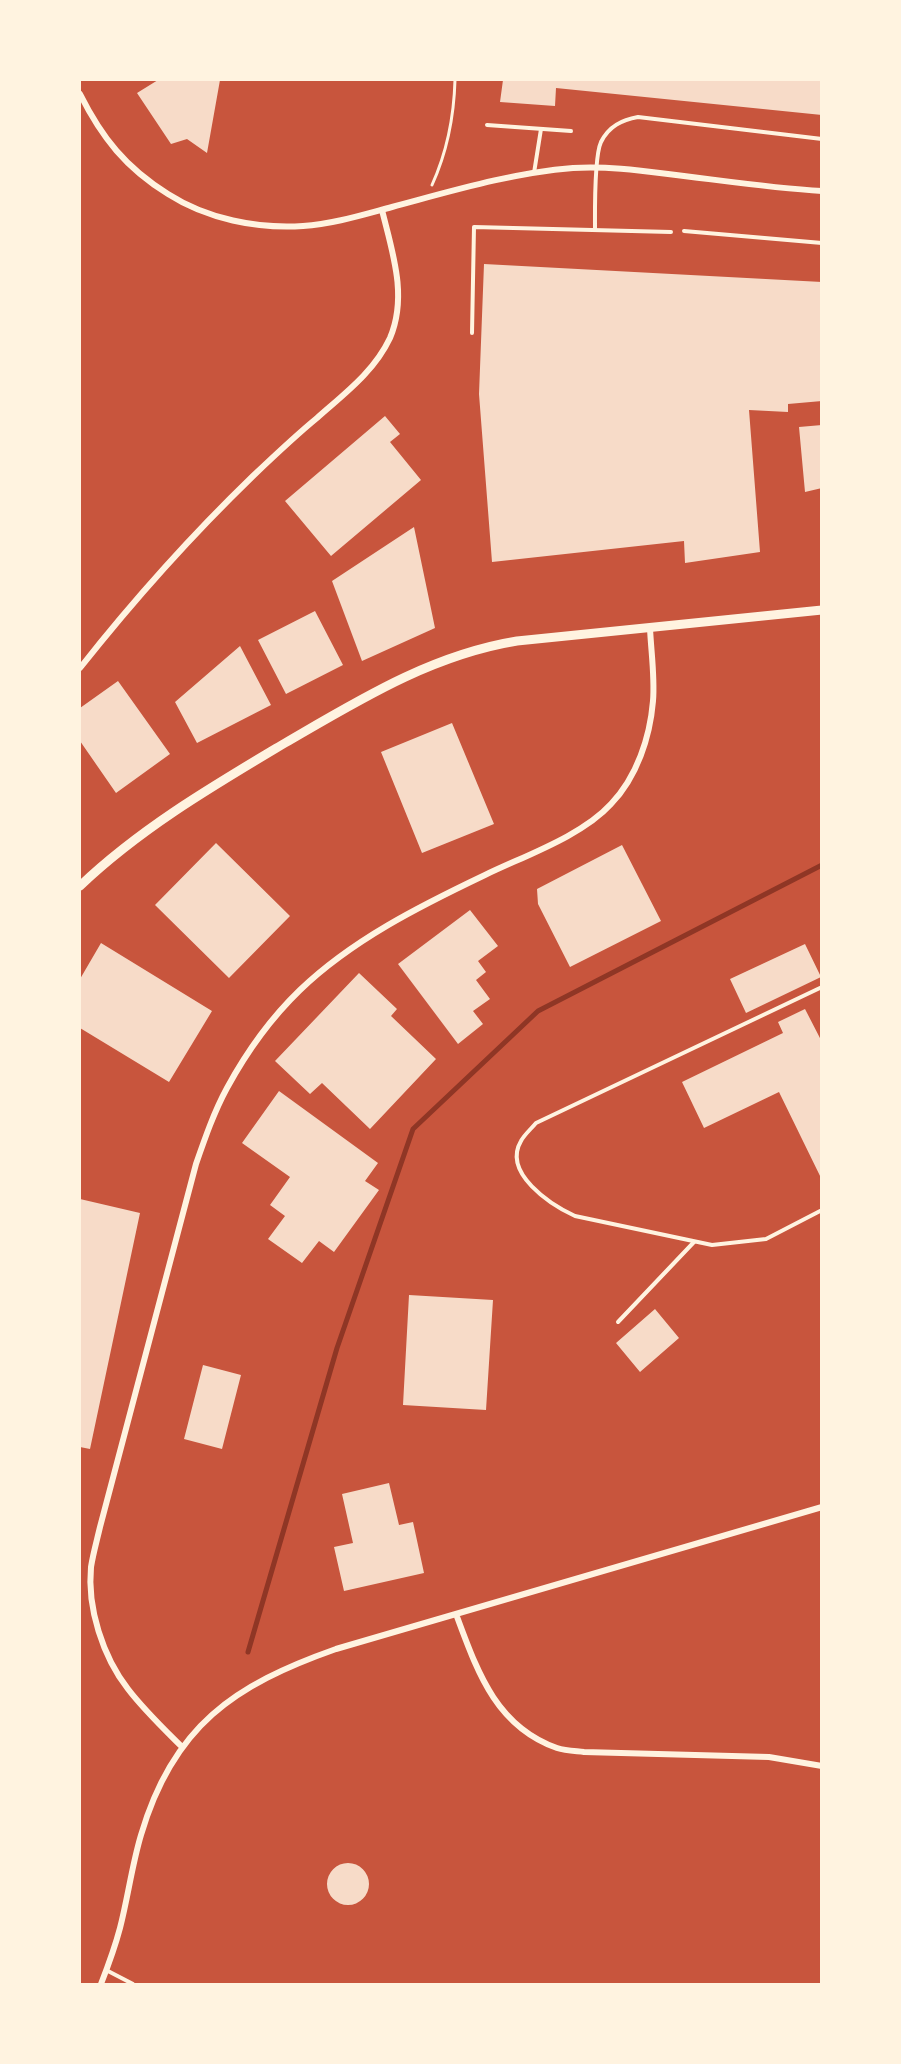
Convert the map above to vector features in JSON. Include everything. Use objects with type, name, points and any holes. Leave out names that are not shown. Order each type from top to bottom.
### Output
[{"type":"street","points":[[80,94],[94,122],[118,155],[148,182],[182,203],[220,218],[260,225],[303,226],[347,219],[487,182],[534,173],[597,168],[822,191]]},
{"type":"street","points":[[80,668],[141,595],[209,520],[284,447],[367,373],[381,355],[396,319],[398,301],[396,265],[382,210]]},
{"type":"street","points":[[80,885],[142,833],[204,791],[363,697],[410,674],[463,653],[502,643],[822,610]]},
{"type":"street","points":[[182,1747],[126,1688],[109,1657],[98,1630],[91,1600],[91,1567],[196,1164],[213,1119],[244,1058],[299,991],[330,964],[362,942],[436,899],[569,835],[590,822],[611,804],[629,781],[643,750],[650,726],[654,698],[650,628]]},
{"type":"street","points":[[101,1984],[120,1929],[141,1836],[152,1802],[166,1772],[182,1747],[200,1725],[220,1707],[264,1678],[336,1649],[822,1507]]},
{"type":"street","points":[[456,1614],[477,1670],[492,1696],[510,1719],[531,1737],[559,1748],[584,1752],[769,1757],[822,1766]]},
{"type":"lane","points":[[595,230],[597,168],[601,142],[624,119],[638,117],[822,139]]},
{"type":"lane","points":[[487,125],[571,131]]},
{"type":"lane","points":[[534,173],[541,129]]},
{"type":"lane","points":[[472,333],[474,227],[671,232]]},
{"type":"lane","points":[[684,231],[822,243]]},
{"type":"lane","points":[[822,987],[536,1123],[520,1143],[517,1161],[523,1175],[538,1193],[558,1208],[575,1216],[712,1245],[766,1239],[822,1210]]},
{"type":"lane","points":[[618,1322],[695,1241]]},
{"type":"lane","points":[[106,1970],[133,1984]]},
{"type":"path","points":[[426,198],[445,149],[454,106],[455,80]]},
{"type":"building","points":[[158,80],[220,80],[207,153],[187,139],[171,144],[137,93]]},
{"type":"building","points":[[503,80],[822,80],[822,115],[556,88],[555,106],[500,102]]},
{"type":"building","points":[[484,264],[822,282],[822,401],[788,404],[788,412],[749,410],[760,552],[685,563],[684,541],[492,562],[479,394]]},
{"type":"building","points":[[385,416],[400,434],[390,442],[421,480],[331,556],[285,501]]},
{"type":"building","points":[[822,425],[822,488],[805,492],[799,427]]},
{"type":"building","points":[[414,527],[435,628],[362,661],[332,581]]},
{"type":"building","points":[[315,611],[343,665],[286,694],[258,640]]},
{"type":"building","points":[[240,646],[271,705],[197,743],[175,702]]},
{"type":"building","points":[[118,681],[170,754],[116,793],[80,741],[80,708]]},
{"type":"building","points":[[452,723],[494,824],[422,853],[381,752]]},
{"type":"building","points":[[216,843],[290,916],[229,978],[155,905]]},
{"type":"building","points":[[622,845],[661,921],[570,967],[538,904],[537,889]]},
{"type":"building","points":[[470,910],[498,946],[478,961],[486,972],[476,980],[490,999],[473,1011],[483,1024],[458,1044],[398,964]]},
{"type":"building","points":[[101,943],[212,1011],[169,1082],[80,1028],[80,979]]},
{"type":"building","points":[[805,944],[821,977],[746,1013],[730,979]]},
{"type":"building","points":[[359,973],[397,1009],[391,1016],[436,1059],[370,1129],[322,1083],[310,1094],[275,1061]]},
{"type":"building","points":[[805,1009],[822,1042],[822,1180],[779,1092],[704,1128],[682,1082],[783,1033],[778,1022]]},
{"type":"building","points":[[279,1091],[378,1163],[365,1181],[379,1190],[334,1252],[319,1241],[302,1263],[268,1239],[285,1216],[270,1205],[290,1177],[242,1143]]},
{"type":"building","points":[[80,1199],[140,1213],[90,1449],[80,1447]]},
{"type":"building","points":[[409,1295],[493,1300],[486,1410],[403,1405]]},
{"type":"building","points":[[655,1309],[679,1338],[640,1372],[616,1343]]},
{"type":"building","points":[[203,1365],[241,1375],[222,1449],[184,1439]]},
{"type":"building","points":[[389,1483],[399,1525],[413,1522],[424,1573],[344,1591],[334,1547],[353,1543],[342,1494]]},
{"type":"building","points":[[348,1863],[363,1869],[369,1884],[363,1899],[348,1905],[333,1899],[327,1884],[333,1869]]},
{"type":"waterway","points":[[248,1652],[337,1348],[413,1129],[538,1011],[822,865]]}]
